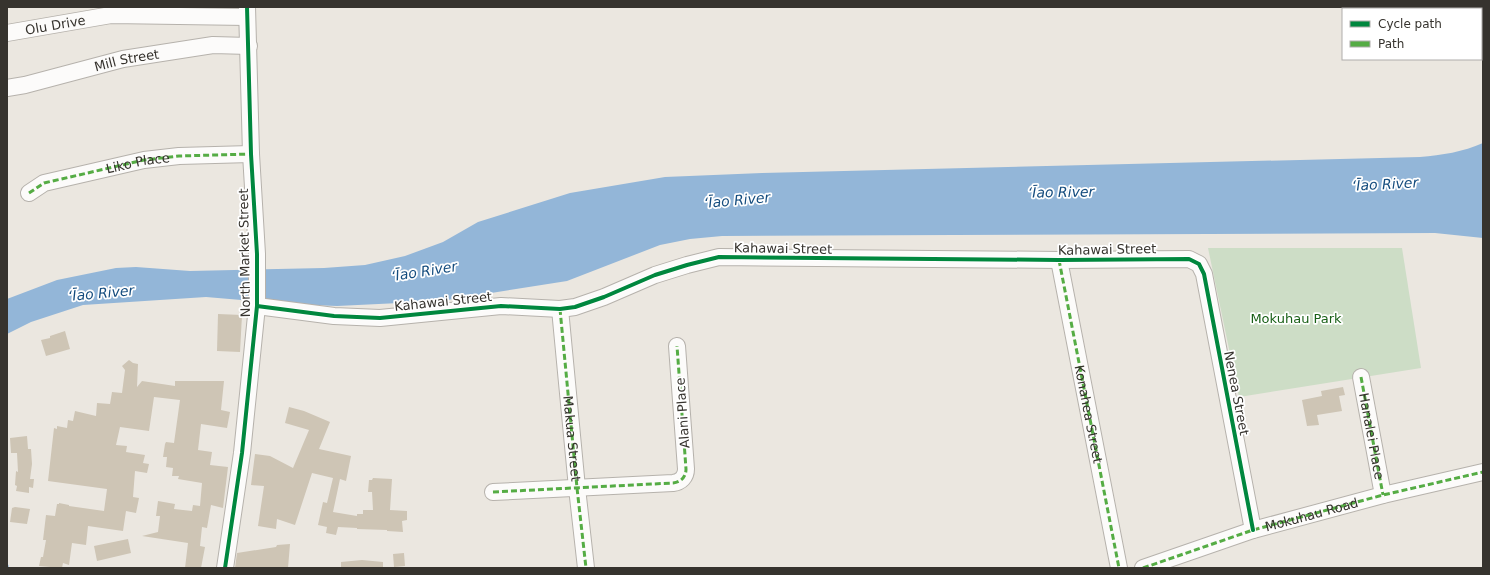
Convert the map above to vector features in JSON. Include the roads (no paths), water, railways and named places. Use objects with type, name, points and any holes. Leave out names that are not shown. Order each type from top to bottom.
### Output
[{"type":"street","name":"Olu Drive","points":[[7,34],[111,11],[247,12]]},
{"type":"street","name":"North Market Street","points":[[225,568],[242,453],[257,306],[257,266],[251,154],[247,12]]},
{"type":"street","name":"Mill Street","points":[[7,88],[25,85],[124,59],[213,45],[249,46]]},
{"type":"street","name":"Liko Place","points":[[29,192],[44,183],[156,158],[251,154]]},
{"type":"street","name":"Kahawai Street","points":[[257,306],[334,316],[380,318],[501,306],[560,309],[574,307],[604,297],[687,264],[719,257],[1059,260],[1185,258],[1192,259],[1197,263]]},
{"type":"street","name":"Konahea Street","points":[[1059,260],[1119,568]]},
{"type":"street","name":"Nenea Street","points":[[1197,263],[1202,268],[1204,274],[1253,530]]},
{"type":"street","name":"Makua Street","points":[[560,309],[576,488],[586,568]]},
{"type":"street","name":"Alani Place","points":[[576,488],[674,483],[682,479],[686,474],[677,346]]},
{"type":"street","name":"Hanalei Place","points":[[1361,377],[1383,495]]},
{"type":"street","name":"Mokuhau Road","points":[[1143,568],[1253,530],[1383,495],[1483,472]]},
{"type":"street","points":[[493,492],[576,488]]},
{"type":"water","name":"ʻĪao River","points":[[1483,143],[1483,238],[1435,233],[722,236],[690,239],[660,245],[567,281],[441,301],[337,306],[289,304],[206,297],[83,305],[31,322],[7,334],[7,299],[57,280],[116,268],[136,267],[190,271],[324,268],[365,265],[405,256],[443,242],[478,222],[570,193],[665,177],[762,173],[1420,157],[1452,153]]},
{"type":"park label","name":"Mokuhau Park","points":[[1296,318]]}]
